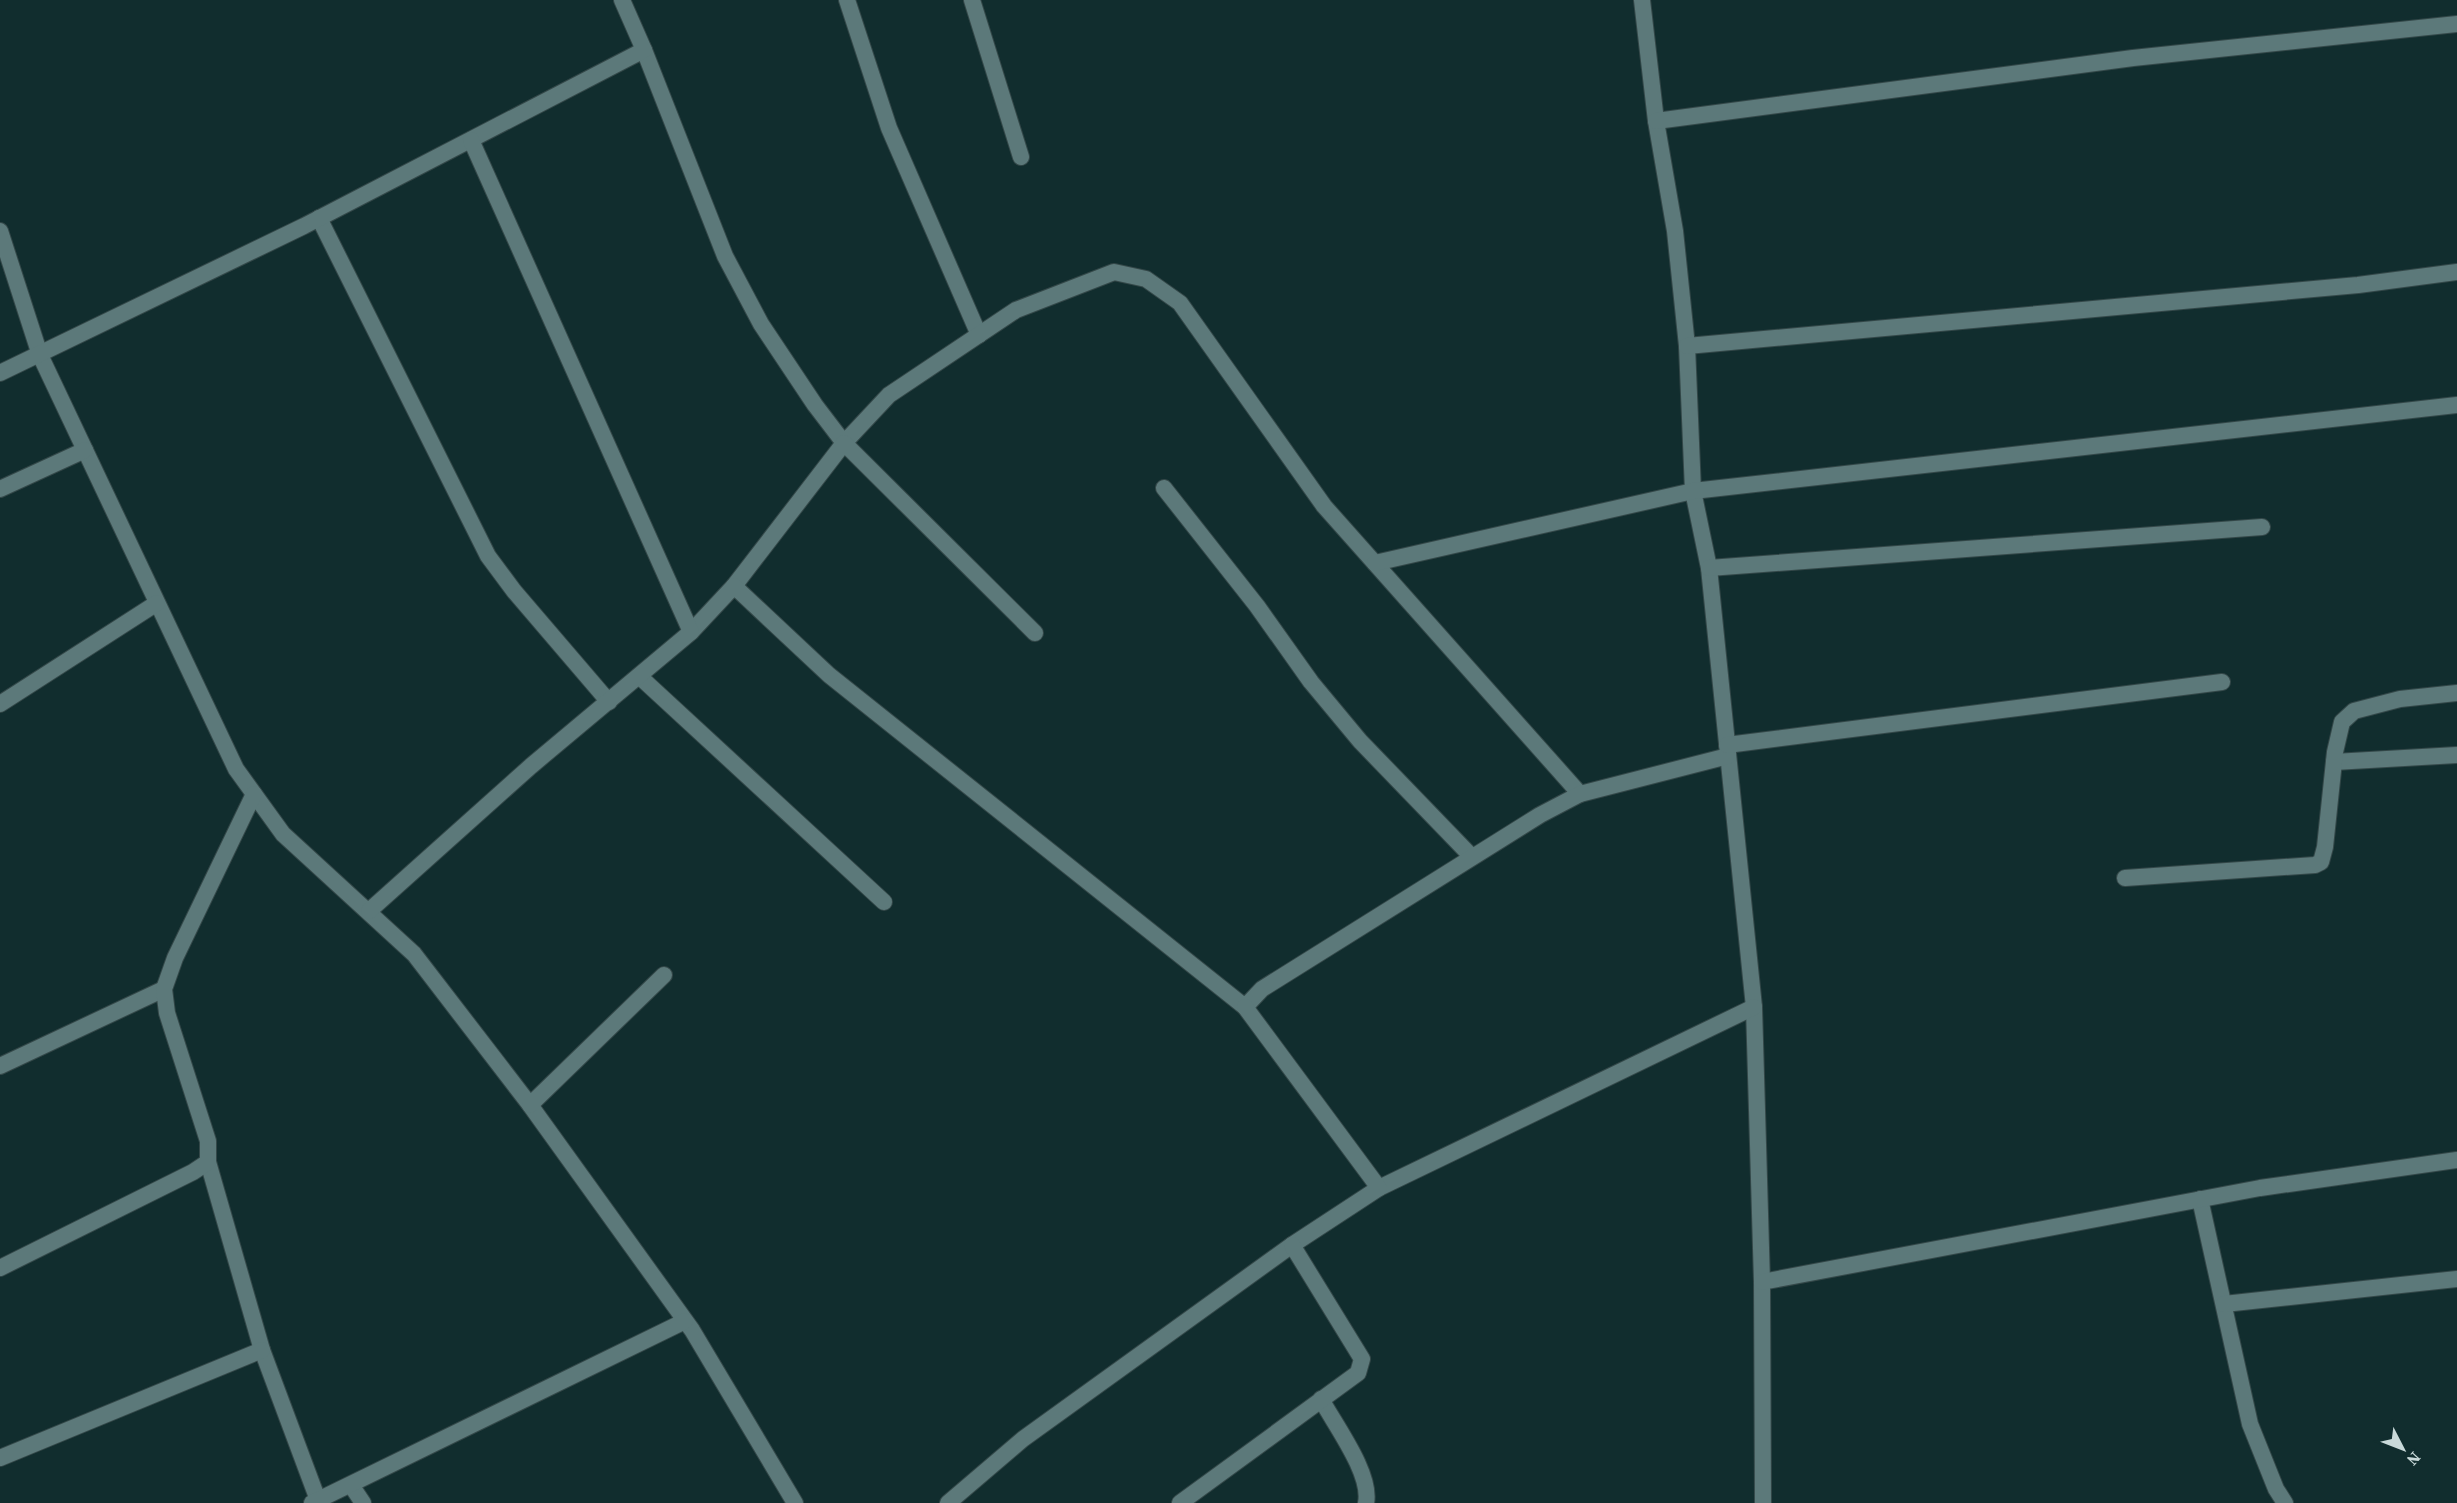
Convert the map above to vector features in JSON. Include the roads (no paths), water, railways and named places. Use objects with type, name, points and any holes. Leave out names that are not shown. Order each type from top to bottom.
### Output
[{"type":"street","points":[[622,0],[725,256],[761,324],[815,405],[844,443],[1035,633]]},
{"type":"street","points":[[847,0],[889,128],[979,334]]},
{"type":"street","points":[[972,0],[1021,157]]},
{"type":"street","points":[[1642,0],[1656,121],[1675,231],[1687,345],[1693,491],[1709,568],[1754,1006],[1762,1282],[1763,1503]]},
{"type":"street","points":[[1656,121],[2133,58],[2457,24]]},
{"type":"street","points":[[0,373],[319,218],[644,50]]},
{"type":"street","points":[[471,140],[691,632]]},
{"type":"street","points":[[319,218],[488,556],[514,591],[609,702]]},
{"type":"street","points":[[0,231],[40,355],[236,769],[283,834],[414,954],[530,1105],[685,1321],[795,1503]]},
{"type":"street","points":[[369,911],[531,766],[691,632],[734,586],[844,443],[890,395],[1016,310],[1114,272],[1146,279],[1180,303],[1324,506],[1580,794]]},
{"type":"street","points":[[1687,345],[2335,287],[2457,272]]},
{"type":"street","points":[[1375,563],[1693,491],[2457,405]]},
{"type":"street","points":[[0,489],[85,450]]},
{"type":"street","points":[[1164,488],[1257,606],[1311,682],[1360,741],[1472,857]]},
{"type":"street","points":[[1709,568],[2262,527]]},
{"type":"street","points":[[734,586],[829,675],[1245,1007],[1379,1188]]},
{"type":"street","points":[[0,704],[158,603]]},
{"type":"street","points":[[639,676],[884,902]]},
{"type":"street","points":[[1245,1007],[1262,989],[1540,815],[1580,794],[1727,750],[2222,682]]},
{"type":"street","points":[[2125,878],[2315,865],[2321,862],[2325,847],[2334,762],[2342,722],[2354,711],[2400,699],[2457,693]]},
{"type":"street","points":[[2334,762],[2457,755]]},
{"type":"street","points":[[254,794],[175,958],[164,989],[167,1014],[208,1141],[208,1162],[262,1350],[315,1501],[685,1321]]},
{"type":"street","points":[[530,1105],[664,975]]},
{"type":"street","points":[[0,1066],[164,989]]},
{"type":"street","points":[[948,1503],[1023,1439],[1292,1245],[1379,1188],[1754,1006]]},
{"type":"street","points":[[1762,1282],[2260,1188],[2457,1160]]},
{"type":"street","points":[[0,1268],[193,1172],[208,1162]]},
{"type":"street","points":[[2200,1199],[2250,1424],[2276,1489],[2285,1503]]},
{"type":"street","points":[[1180,1503],[1358,1373],[1362,1359],[1292,1245]]},
{"type":"street","points":[[2224,1304],[2457,1279]]},
{"type":"street","points":[[0,1458],[262,1350]]},
{"type":"street","points":[[1321,1399],[1363,1475],[1368,1494],[1366,1503]]},
{"type":"street","points":[[351,1485],[363,1503]]}]
